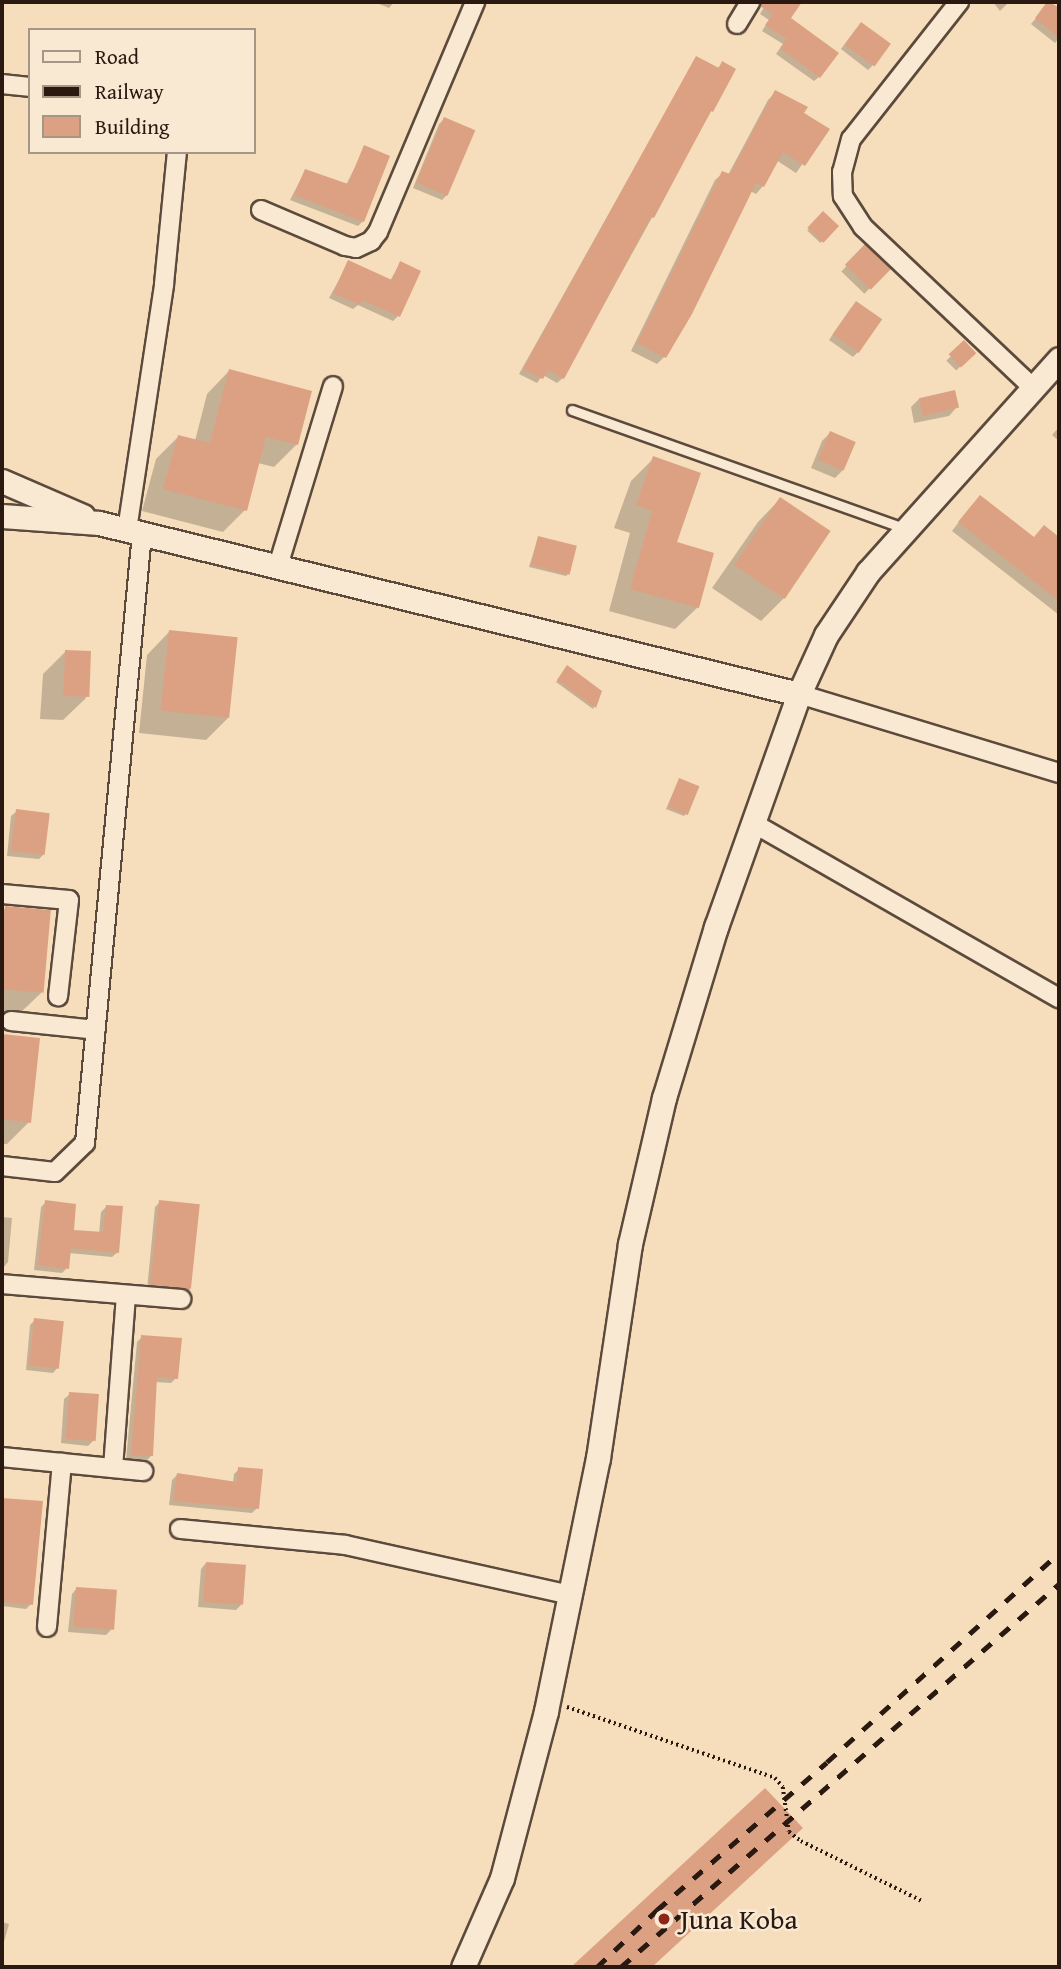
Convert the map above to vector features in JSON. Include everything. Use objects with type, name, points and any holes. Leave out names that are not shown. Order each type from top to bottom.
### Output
[{"type":"street","points":[[261,210],[345,246],[356,248],[371,241],[378,232],[475,2]]},
{"type":"street","points":[[737,24],[750,2]]},
{"type":"street","points":[[958,2],[852,139],[842,172],[843,196],[863,228],[1032,387]]},
{"type":"street","points":[[2,84],[28,87]]},
{"type":"street","points":[[2,1166],[55,1172],[85,1143],[134,531],[177,154]]},
{"type":"street","points":[[463,1967],[502,1878],[548,1700],[598,1458],[630,1244],[661,1111],[716,927],[799,694],[833,625],[868,572],[1059,359]]},
{"type":"street","points":[[278,565],[333,386]]},
{"type":"street","points":[[2,481],[99,523]]},
{"type":"street","points":[[2,516],[99,523],[278,565],[799,694],[1059,773]]},
{"type":"street","points":[[753,823],[1059,998]]},
{"type":"street","points":[[2,894],[69,901],[58,996]]},
{"type":"street","points":[[11,1021],[96,1030]]},
{"type":"street","points":[[2,1284],[181,1299]]},
{"type":"street","points":[[113,1468],[126,1296]]},
{"type":"street","points":[[2,1457],[143,1471]]},
{"type":"street","points":[[47,1627],[62,1463]]},
{"type":"street","points":[[180,1529],[345,1545],[570,1595]]},
{"type":"lane","points":[[572,410],[906,528]]},
{"type":"path","points":[[548,1700],[775,1779],[783,1787],[789,1832],[800,1841],[924,1902]]},
{"type":"building","points":[[761,2],[802,2],[791,18],[839,53],[820,78],[780,48],[787,39],[765,25],[773,14],[760,6]]},
{"type":"building","points":[[1047,2],[1059,7],[1059,38],[1035,18]]},
{"type":"building","points":[[861,22],[891,44],[874,66],[845,45]]},
{"type":"building","points":[[696,56],[719,68],[722,61],[736,69],[654,218],[651,217],[564,379],[548,370],[543,379],[523,369]]},
{"type":"building","points":[[775,90],[808,107],[804,113],[830,129],[805,166],[783,152],[764,187],[756,183],[692,314],[666,358],[637,343],[722,171],[730,174]]},
{"type":"building","points":[[444,117],[475,130],[448,196],[416,182]]},
{"type":"building","points":[[364,145],[390,156],[364,222],[294,195],[305,169],[348,184]]},
{"type":"building","points":[[823,211],[839,226],[823,243],[807,228]]},
{"type":"building","points":[[865,244],[891,269],[871,290],[845,265]]},
{"type":"building","points":[[348,260],[392,280],[400,261],[421,271],[400,317],[362,300],[360,305],[333,293]]},
{"type":"building","points":[[856,301],[882,319],[859,353],[832,335]]},
{"type":"building","points":[[964,340],[976,353],[961,367],[949,354]]},
{"type":"building","points":[[229,369],[312,391],[298,445],[266,437],[247,511],[163,489],[178,435],[210,443]]},
{"type":"building","points":[[955,390],[959,408],[923,416],[919,398]]},
{"type":"building","points":[[830,431],[856,442],[844,470],[818,460]]},
{"type":"building","points":[[653,456],[701,473],[677,542],[714,553],[699,608],[630,589],[652,511],[636,505]]},
{"type":"building","points":[[980,495],[1034,537],[1044,525],[1059,537],[1059,601],[958,522]]},
{"type":"building","points":[[780,497],[831,531],[785,599],[734,565]]},
{"type":"building","points":[[538,536],[577,546],[570,575],[531,565]]},
{"type":"building","points":[[169,630],[238,637],[229,718],[161,711]]},
{"type":"building","points":[[65,650],[91,651],[89,697],[63,696]]},
{"type":"building","points":[[567,665],[602,691],[596,708],[557,680]]},
{"type":"building","points":[[679,778],[699,786],[688,815],[667,807]]},
{"type":"building","points":[[16,809],[50,813],[45,855],[11,851]]},
{"type":"building","points":[[5,906],[51,910],[44,993],[2,989]]},
{"type":"building","points":[[2,1034],[40,1038],[31,1123],[2,1119]]},
{"type":"building","points":[[45,1200],[76,1204],[74,1230],[103,1232],[106,1205],[123,1206],[119,1253],[71,1248],[69,1269],[38,1265]]},
{"type":"building","points":[[159,1200],[200,1204],[191,1289],[150,1285]]},
{"type":"building","points":[[34,1318],[64,1321],[59,1369],[29,1366]]},
{"type":"building","points":[[141,1335],[182,1338],[178,1379],[157,1377],[153,1456],[131,1455]]},
{"type":"building","points":[[69,1392],[99,1394],[96,1441],[66,1439]]},
{"type":"building","points":[[238,1467],[263,1469],[259,1509],[173,1501],[177,1473],[237,1482]]},
{"type":"building","points":[[2,1498],[43,1501],[33,1605],[2,1602]]},
{"type":"building","points":[[206,1562],[246,1565],[243,1605],[203,1602]]},
{"type":"building","points":[[76,1587],[117,1590],[114,1630],[73,1627]]},
{"type":"building","name":"Juna Koba","points":[[765,1788],[803,1828],[652,1967],[571,1967]]},
{"type":"railway","points":[[597,1967],[657,1910],[827,1762],[1059,1553]]},
{"type":"railway","points":[[621,1967],[1059,1584]]},
{"type":"place","name":"Juna Koba","points":[[664,1919]]}]
